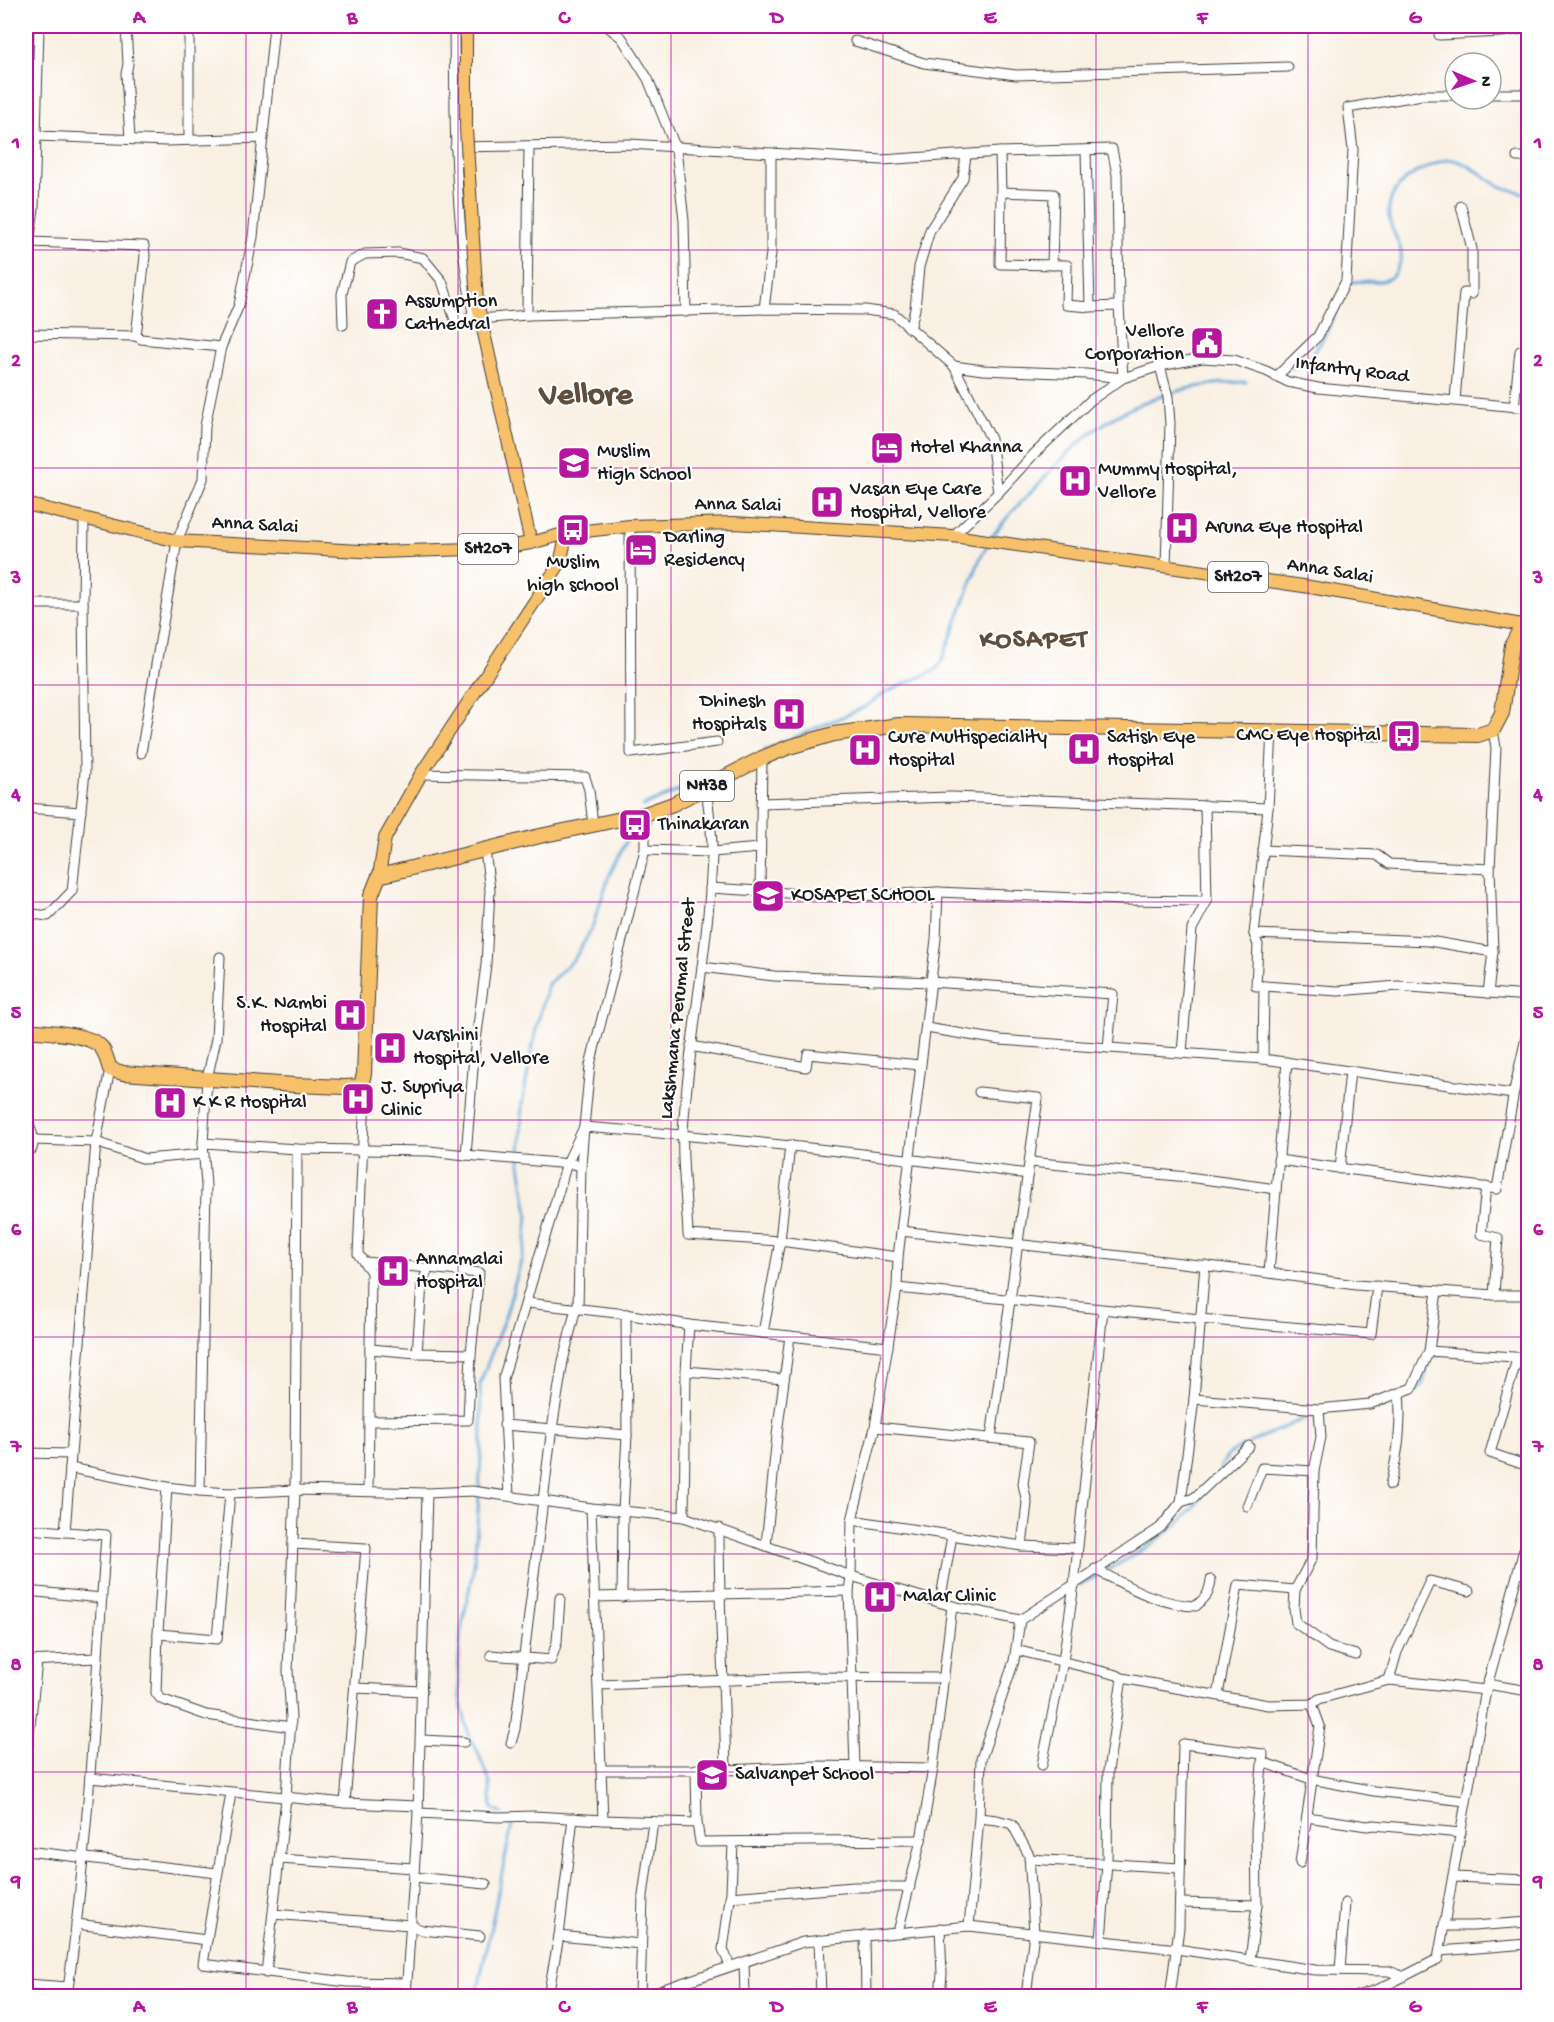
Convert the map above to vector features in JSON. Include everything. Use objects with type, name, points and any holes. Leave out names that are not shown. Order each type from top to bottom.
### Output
[{"type":"highway","points":[[1493,730],[1502,713],[1512,645],[1526,625]]},
{"type":"highway","name":"NH38","points":[[379,876],[645,814],[674,804],[762,758],[789,747],[834,734],[899,725],[1478,735],[1493,730]]},
{"type":"highway","points":[[26,1030],[74,1035],[99,1044],[106,1055],[110,1069],[123,1073],[305,1086],[361,1086],[364,1074],[371,896],[379,876]]},
{"type":"main road","points":[[466,26],[467,150],[477,302],[531,543]]},
{"type":"main road","name":"Anna Salai","points":[[26,504],[177,541],[378,552],[501,548],[531,543],[567,532],[630,526],[744,523],[953,536],[1310,587],[1526,625]]},
{"type":"main road","points":[[379,876],[385,838],[422,774],[560,563],[567,532]]},
{"type":"street","points":[[26,265],[34,208],[39,26]]},
{"type":"street","points":[[126,26],[130,140]]},
{"type":"street","points":[[189,26],[189,140]]},
{"type":"street","points":[[141,753],[177,541],[203,479],[205,426],[221,347],[239,305],[253,237],[274,26]]},
{"type":"street","points":[[454,26],[455,147],[466,280],[473,313],[480,319]]},
{"type":"street","points":[[607,26],[622,38],[648,79],[676,148],[684,221],[686,312]]},
{"type":"street","points":[[1439,35],[1502,32],[1528,27]]},
{"type":"street","points":[[855,41],[924,63],[1016,75],[1288,67]]},
{"type":"street","points":[[1503,94],[1528,94]]},
{"type":"street","points":[[1276,377],[1318,336],[1346,281],[1353,150],[1348,108],[1422,95],[1443,95]]},
{"type":"street","points":[[37,136],[130,140],[263,138]]},
{"type":"street","points":[[455,147],[630,144],[882,160],[1112,149],[1117,174],[1119,306],[1123,378],[1086,374],[982,370],[954,366]]},
{"type":"street","points":[[527,315],[529,146]]},
{"type":"street","points":[[1086,150],[1090,307]]},
{"type":"street","points":[[764,309],[771,253],[771,153]]},
{"type":"street","points":[[1000,153],[1000,264],[1067,265],[1066,305],[1119,306]]},
{"type":"street","points":[[910,329],[915,309],[919,267],[930,230],[963,178],[966,155]]},
{"type":"street","points":[[1517,157],[1528,157]]},
{"type":"street","points":[[1001,192],[1054,194],[1052,266]]},
{"type":"street","points":[[1455,400],[1464,293],[1472,294],[1472,249],[1461,206]]},
{"type":"street","points":[[29,242],[144,246],[145,256],[136,336]]},
{"type":"street","points":[[343,325],[342,294],[350,262],[365,254],[398,254],[423,258],[442,281],[454,317],[480,319],[527,315],[764,309],[866,310],[894,314],[954,366],[991,439],[998,493]]},
{"type":"street","points":[[26,334],[136,336],[141,339],[221,347]]},
{"type":"street","points":[[1514,407],[1520,351],[1528,352]]},
{"type":"street","name":"Infantry Road","points":[[953,536],[1091,400],[1123,378],[1161,366],[1202,358],[1234,360],[1287,382],[1318,388],[1528,408]]},
{"type":"street","points":[[1161,366],[1168,397],[1170,424],[1166,567]]},
{"type":"street","points":[[26,913],[48,916],[72,891],[85,772],[84,518]]},
{"type":"street","points":[[630,526],[631,753],[717,742]]},
{"type":"street","points":[[26,603],[83,604]]},
{"type":"street","points":[[1488,993],[1493,952],[1490,869],[1496,748],[1493,730]]},
{"type":"street","points":[[1272,731],[1268,808],[1254,934],[1258,945],[1256,986],[1338,992],[1398,986],[1528,996]]},
{"type":"street","points":[[760,891],[762,758]]},
{"type":"street","points":[[422,774],[585,777],[589,790],[593,825]]},
{"type":"street","name":"Lakshmana Perumal Street","points":[[706,786],[712,852],[710,888],[683,1134],[688,1235],[780,1241]]},
{"type":"street","points":[[761,803],[951,797],[1268,808]]},
{"type":"street","points":[[1182,1053],[1191,929],[1207,901],[1205,805]]},
{"type":"street","points":[[26,808],[81,812]]},
{"type":"street","points":[[511,1743],[515,1730],[552,1429],[563,1361],[575,1312],[578,1309],[581,1165],[590,1065],[645,850],[645,814]]},
{"type":"street","points":[[645,850],[712,852],[760,848]]},
{"type":"street","points":[[1263,850],[1377,855],[1389,864],[1490,869]]},
{"type":"street","points":[[466,1155],[474,1056],[486,965],[490,890],[485,851]]},
{"type":"street","points":[[710,888],[840,897],[938,892],[1121,900],[1207,901]]},
{"type":"street","points":[[855,1766],[850,1678],[849,1591],[852,1520],[875,1427],[897,1288],[898,1257],[936,939],[938,892]]},
{"type":"street","points":[[1254,934],[1429,941],[1493,952]]},
{"type":"street","points":[[200,1491],[206,1186],[203,1143],[207,1079],[216,1039],[220,957]]},
{"type":"street","points":[[702,967],[785,976],[931,982],[1113,994],[1108,1048]]},
{"type":"street","points":[[1263,1059],[1264,986]]},
{"type":"street","points":[[926,1028],[1000,1040],[1263,1059],[1513,1094]]},
{"type":"street","points":[[1278,1161],[1497,1189],[1513,1094],[1528,1029]]},
{"type":"street","points":[[691,1046],[806,1067],[808,1054],[920,1065]]},
{"type":"street","points":[[1269,1273],[1287,1062]]},
{"type":"street","points":[[65,1532],[96,1142],[110,1069]]},
{"type":"street","points":[[1340,1168],[1350,1071]]},
{"type":"street","points":[[361,1086],[365,1096],[358,1254],[371,1272],[368,1491]]},
{"type":"street","points":[[979,1092],[1038,1098],[991,1438]]},
{"type":"street","points":[[26,1113],[34,1140],[32,1149],[26,1151]]},
{"type":"street","points":[[585,1127],[790,1145],[1028,1174]]},
{"type":"street","points":[[509,1495],[503,1379],[567,1163],[585,1127]]},
{"type":"street","points":[[34,1140],[96,1142],[145,1159],[204,1154]]},
{"type":"street","points":[[203,1143],[297,1149],[429,1151],[581,1165]]},
{"type":"street","points":[[763,1333],[780,1241],[790,1145]]},
{"type":"street","points":[[266,1973],[286,1798],[291,1727],[288,1671],[295,1490],[297,1149]]},
{"type":"street","points":[[1030,1161],[1188,1177],[1276,1189]]},
{"type":"street","points":[[1486,1187],[1480,1234],[1498,1238],[1494,1295]]},
{"type":"street","points":[[901,1231],[1377,1286],[1494,1295],[1528,1295]]},
{"type":"street","points":[[780,1241],[898,1257]]},
{"type":"street","points":[[364,1262],[479,1273],[471,1354],[468,1420],[369,1421]]},
{"type":"street","points":[[70,1468],[167,1488],[200,1491],[230,1493],[295,1490],[428,1493],[472,1491],[591,1508],[684,1517],[851,1576],[952,1606],[1020,1620],[1160,1528],[1181,1502],[1194,1400],[1205,1265]]},
{"type":"street","points":[[417,1353],[422,1284],[428,1269]]},
{"type":"street","points":[[897,1288],[1103,1310],[1371,1334],[1377,1286]]},
{"type":"street","points":[[1194,1400],[1318,1409],[1370,1404],[1412,1388],[1429,1351],[1437,1291]]},
{"type":"street","points":[[527,1303],[626,1314],[689,1325],[888,1347]]},
{"type":"street","points":[[1041,1765],[1063,1661],[1074,1584],[1103,1310]]},
{"type":"street","points":[[622,1597],[627,1435],[626,1314]]},
{"type":"street","points":[[684,1517],[686,1371],[689,1325]]},
{"type":"street","points":[[766,1545],[790,1336]]},
{"type":"street","points":[[370,1350],[471,1354]]},
{"type":"street","points":[[1429,1351],[1528,1358]]},
{"type":"street","points":[[1517,1359],[1490,1453],[1528,1466]]},
{"type":"street","points":[[686,1371],[784,1378]]},
{"type":"street","points":[[1390,1485],[1395,1465],[1401,1414],[1399,1393]]},
{"type":"street","points":[[1318,1409],[1321,1437],[1314,1471],[1312,1558],[1295,1590],[1296,1623],[1329,1647],[1356,1656]]},
{"type":"street","points":[[504,1425],[627,1435]]},
{"type":"street","points":[[875,1427],[1029,1442],[1023,1484],[1027,1503],[1022,1546]]},
{"type":"street","points":[[1181,1502],[1194,1498],[1249,1446]]},
{"type":"street","points":[[26,1453],[71,1454]]},
{"type":"street","points":[[1247,1506],[1262,1468],[1314,1471]]},
{"type":"street","points":[[167,1488],[156,1693],[161,1699],[206,1715],[291,1727]]},
{"type":"street","points":[[158,1634],[217,1638],[230,1493]]},
{"type":"street","points":[[406,1996],[418,1810],[428,1493]]},
{"type":"street","points":[[591,1508],[603,1820]]},
{"type":"street","points":[[852,1520],[1022,1546],[1077,1548]]},
{"type":"street","points":[[719,1528],[719,1594],[726,1770]]},
{"type":"street","points":[[26,1558],[28,1530],[106,1534],[90,1778],[68,1994],[26,1984]]},
{"type":"street","points":[[1357,1996],[1379,1989],[1438,1959],[1486,1687],[1528,1535]]},
{"type":"street","points":[[940,1602],[952,1536]]},
{"type":"street","points":[[293,1544],[366,1548],[345,1803]]},
{"type":"street","points":[[1095,1569],[1140,1593],[1182,1605],[1196,1606],[1203,1600],[1209,1594],[1211,1580]]},
{"type":"street","points":[[1389,1680],[1397,1652],[1430,1581],[1469,1591]]},
{"type":"street","points":[[1218,1695],[1238,1585],[1295,1590]]},
{"type":"street","points":[[26,1591],[102,1598]]},
{"type":"street","points":[[595,1597],[849,1591]]},
{"type":"street","points":[[491,1655],[551,1660],[557,1642],[560,1599]]},
{"type":"street","points":[[898,1932],[921,1840],[933,1768],[952,1606]]},
{"type":"street","points":[[969,1926],[979,1818],[981,1759],[1014,1661],[1020,1620]]},
{"type":"street","points":[[1016,1650],[1122,1678],[1268,1705],[1312,1704],[1319,1699],[1389,1680],[1528,1691]]},
{"type":"street","points":[[26,1661],[98,1658]]},
{"type":"street","points":[[26,1762],[37,1662]]},
{"type":"street","points":[[599,1685],[807,1677],[944,1678]]},
{"type":"street","points":[[1101,1940],[1107,1863],[1108,1771],[1122,1678]]},
{"type":"street","points":[[355,1688],[422,1691]]},
{"type":"street","points":[[1300,1863],[1320,1726],[1312,1704]]},
{"type":"street","points":[[421,1740],[464,1742]]},
{"type":"street","points":[[1170,1996],[1177,1948],[1180,1903],[1183,1744],[1263,1754],[1256,1831],[1257,1905],[1250,1960]]},
{"type":"street","points":[[1262,1762],[1311,1779],[1374,1791],[1466,1801]]},
{"type":"street","points":[[601,1770],[726,1770],[855,1766],[933,1768]]},
{"type":"street","points":[[696,1769],[697,1823],[700,1842],[921,1840]]},
{"type":"street","points":[[90,1778],[498,1817],[534,1816],[697,1823]]},
{"type":"street","points":[[231,1793],[203,1964],[347,1982],[406,1983]]},
{"type":"street","points":[[1307,1817],[1367,1826],[1461,1833]]},
{"type":"street","points":[[548,1996],[559,1936],[573,1818]]},
{"type":"street","points":[[979,1818],[1012,1824],[1029,1855],[1034,1933],[1026,1996]]},
{"type":"street","points":[[640,1996],[643,1896],[653,1822]]},
{"type":"street","points":[[730,1966],[723,1949],[730,1897],[733,1843]]},
{"type":"street","points":[[26,1851],[217,1873]]},
{"type":"street","points":[[279,1859],[414,1872],[486,1884]]},
{"type":"street","points":[[1029,1859],[1180,1868]]},
{"type":"street","points":[[1453,1877],[1528,1880]]},
{"type":"street","points":[[730,1897],[854,1887],[909,1887]]},
{"type":"street","points":[[1180,1903],[1257,1905]]},
{"type":"street","points":[[1340,1970],[1345,1903]]},
{"type":"street","points":[[273,1914],[410,1925],[422,1930],[480,1936]]},
{"type":"street","points":[[1444,1926],[1528,1922]]},
{"type":"street","points":[[76,1924],[207,1940]]},
{"type":"street","points":[[652,1996],[667,1988],[803,1942],[969,1926],[1177,1948],[1316,1970],[1389,1971],[1404,1977]]},
{"type":"street","points":[[940,1928],[942,1974],[940,1996]]},
{"type":"street","points":[[865,1935],[866,1996]]},
{"type":"street","points":[[559,1936],[641,1944]]},
{"type":"street","points":[[819,1940],[821,1996]]},
{"type":"street","points":[[1440,1951],[1528,1944]]},
{"type":"street","points":[[744,1962],[745,1996]]},
{"type":"waterway","points":[[1348,283],[1386,280],[1395,273],[1401,250],[1390,224],[1389,207],[1394,192],[1400,185],[1420,171],[1441,161],[1454,160],[1472,168],[1498,185],[1528,194]]},
{"type":"waterway","points":[[1293,368],[1316,350],[1338,306]]},
{"type":"waterway","points":[[992,537],[1012,511],[1067,455],[1084,439],[1118,415],[1152,399],[1189,388],[1246,382]]},
{"type":"waterway","points":[[764,750],[863,708],[888,691],[936,670],[942,661],[981,556],[987,546]]},
{"type":"waterway","points":[[643,806],[713,776]]},
{"type":"waterway","points":[[502,1813],[493,1809],[490,1783],[477,1750],[469,1737],[460,1699],[458,1670],[461,1631],[474,1565],[482,1437],[480,1384],[507,1311],[525,1247],[528,1214],[520,1164],[522,1104],[536,1029],[548,984],[575,958],[592,928],[609,876],[634,825]]},
{"type":"waterway","points":[[1400,1399],[1420,1389],[1425,1378],[1429,1356],[1440,1356]]},
{"type":"waterway","points":[[1249,1443],[1317,1413]]},
{"type":"waterway","points":[[1220,1468],[1228,1455],[1243,1446]]},
{"type":"waterway","points":[[1080,1585],[1147,1547],[1177,1524],[1202,1496]]},
{"type":"waterway","points":[[479,1996],[478,1989],[512,1825],[509,1820]]},
{"type":"place","name":"Assumption Cathedral","points":[[382,314]]},
{"type":"place","name":"Vellore Corporation","points":[[1207,343]]},
{"type":"place","name":"Hotel Khanna","points":[[887,448]]},
{"type":"place","name":"Muslim High School","points":[[574,463]]},
{"type":"place","name":"Mummy Hospital, Vellore","points":[[1075,481]]},
{"type":"place","name":"Vasan Eye Care Hospital, Vellore","points":[[827,502]]},
{"type":"place","name":"Aruna Eye Hospital","points":[[1182,528]]},
{"type":"place","name":"Muslim high school","points":[[573,530]]},
{"type":"place","name":"Darling Residency","points":[[641,550]]},
{"type":"place","name":"Dhinesh Hospitals","points":[[789,714]]},
{"type":"place","name":"CMC Eye Hospital","points":[[1404,736]]},
{"type":"place","name":"Satish Eye Hospital","points":[[1084,749]]},
{"type":"place","name":"Cure Multispeciality Hospital","points":[[865,750]]},
{"type":"place","name":"Thinakaran","points":[[635,825]]},
{"type":"place","name":"KOSAPET SCHOOL","points":[[768,896]]},
{"type":"place","name":"S.K. Nambi Hospital","points":[[350,1015]]},
{"type":"place","name":"Varshini Hospital, Vellore","points":[[390,1048]]},
{"type":"place","name":"J. Supriya Clinic","points":[[358,1099]]},
{"type":"place","name":"K K R Hospital","points":[[170,1103]]},
{"type":"place","name":"Annamalai Hospital","points":[[393,1271]]},
{"type":"place","name":"Malar Clinic","points":[[880,1597]]},
{"type":"place","name":"Salvanpet School","points":[[712,1775]]},
{"type":"district","name":"Vellore","points":[[586,397]]},
{"type":"district","name":"KOSAPET","points":[[1034,641]]}]
